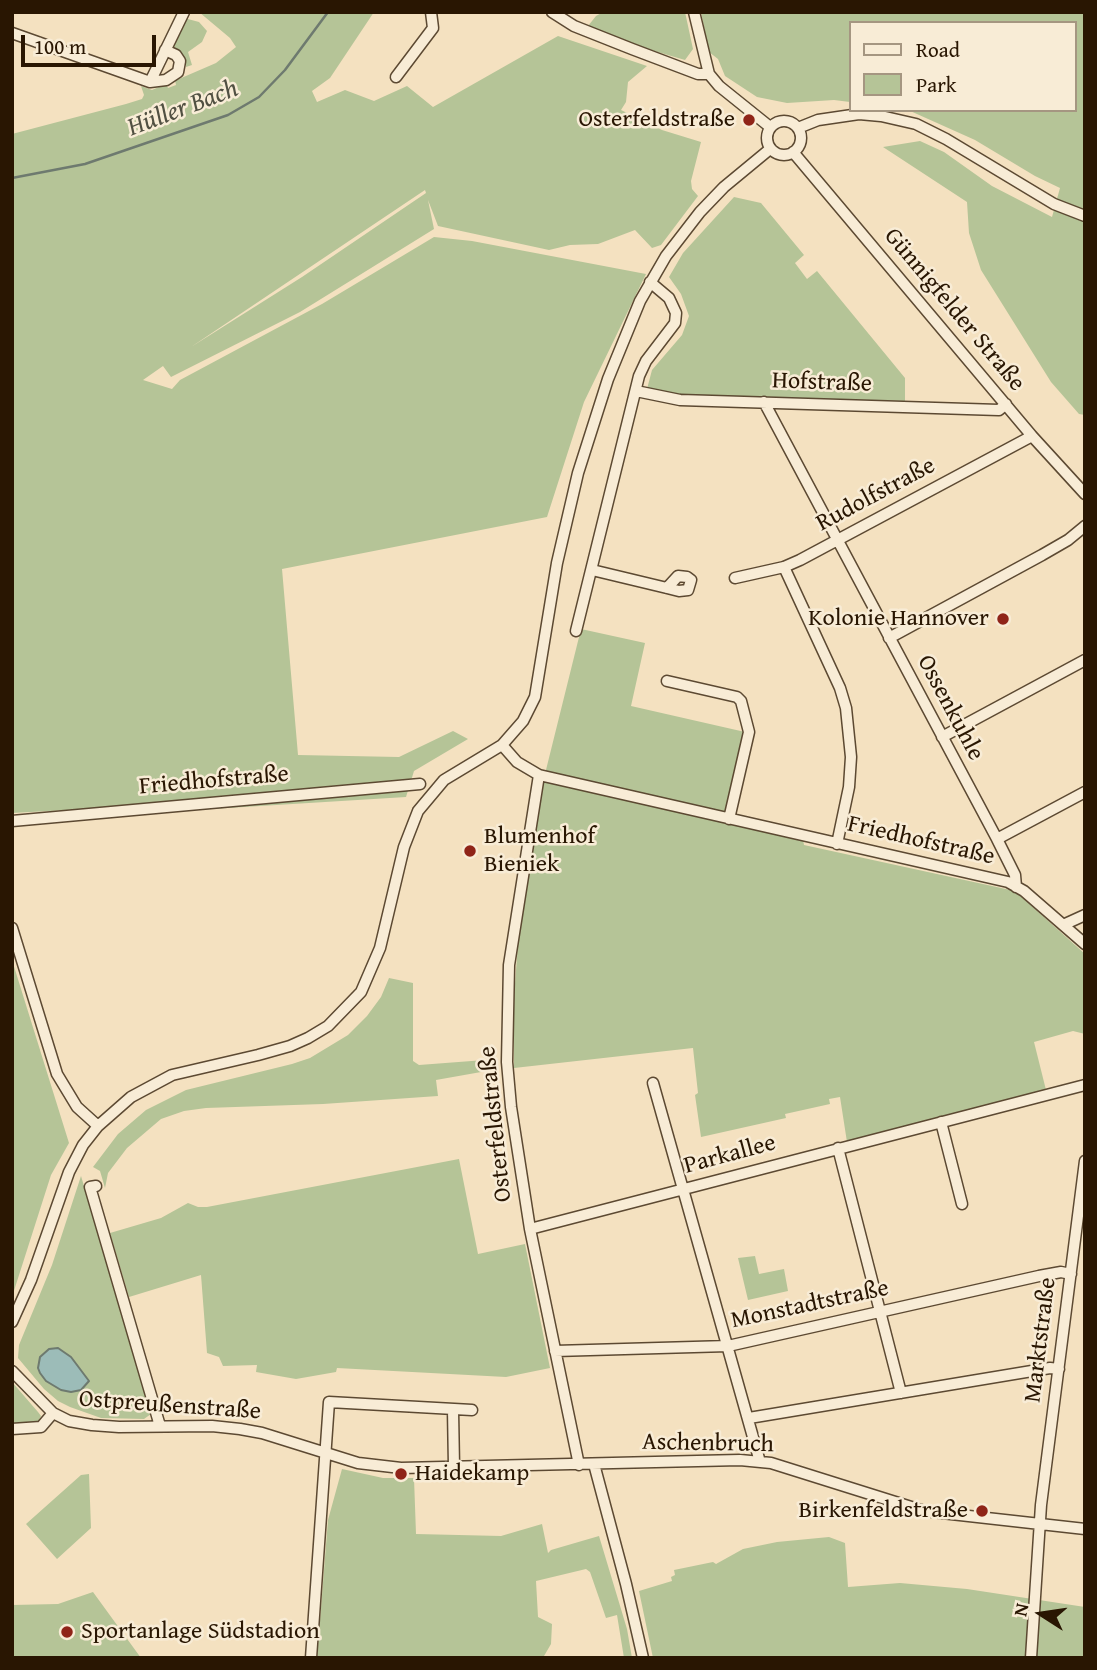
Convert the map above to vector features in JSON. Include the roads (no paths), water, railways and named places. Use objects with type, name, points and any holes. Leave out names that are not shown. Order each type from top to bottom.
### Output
[{"type":"street","points":[[150,82],[184,12]]},
{"type":"street","points":[[396,77],[433,28],[431,12]]},
{"type":"street","points":[[552,12],[574,26],[632,49],[698,74],[709,74]]},
{"type":"street","points":[[694,12],[709,74],[719,86],[770,127]]},
{"type":"street","points":[[12,33],[150,82],[166,80],[178,72],[180,61],[176,55],[165,50]]},
{"type":"street","points":[[798,128],[818,120],[859,114],[916,124],[1054,204],[1085,216]]},
{"type":"street","points":[[783,120],[798,128],[801,141],[793,152],[780,155],[770,149],[766,137],[770,127],[783,120]]},
{"type":"street","points":[[12,1322],[31,1280],[69,1172],[83,1145],[98,1126],[131,1097],[155,1083],[198,1068],[290,1046],[328,1026],[361,992],[380,948],[404,846],[418,811],[444,780],[502,745],[523,721],[535,697],[553,586],[578,473],[620,347],[650,282],[700,212],[724,187],[770,149]]},
{"type":"street","name":"Günnigfelder Straße","points":[[793,152],[1032,436],[1085,494]]},
{"type":"street","points":[[576,631],[636,391],[646,361],[675,323],[677,313],[669,298],[650,282]]},
{"type":"street","name":"Hofstraße","points":[[636,391],[680,400],[999,410],[1006,404]]},
{"type":"street","name":"Ossenkuhle","points":[[764,402],[997,839],[1015,875],[1016,887]]},
{"type":"street","name":"Rudolfstraße","points":[[735,578],[784,568],[1032,436]]},
{"type":"street","points":[[889,638],[1042,555],[1068,540],[1085,526]]},
{"type":"street","points":[[784,568],[840,688],[846,708],[849,787],[836,844]]},
{"type":"street","points":[[592,570],[667,588]]},
{"type":"street","points":[[942,737],[1085,660]]},
{"type":"street","points":[[667,681],[737,697],[741,701],[749,732],[729,819]]},
{"type":"street","name":"Friedhofstraße","points":[[502,745],[517,762],[539,775],[1008,883],[1085,944]]},
{"type":"street","name":"Osterfeldstraße","points":[[539,775],[514,931],[507,1002],[507,1062],[511,1107],[530,1229],[579,1465]]},
{"type":"street","name":"Friedhofstraße","points":[[12,821],[420,784]]},
{"type":"street","points":[[997,839],[1085,792]]},
{"type":"street","points":[[1063,925],[1085,915]]},
{"type":"street","points":[[12,928],[57,1074],[77,1107],[98,1126]]},
{"type":"street","points":[[653,1083],[760,1462]]},
{"type":"street","name":"Parkallee","points":[[530,1229],[1085,1085]]},
{"type":"street","points":[[941,1122],[962,1204]]},
{"type":"street","points":[[838,1148],[901,1392]]},
{"type":"street","name":"Marktstraße","points":[[1039,1524],[1085,1161]]},
{"type":"street","points":[[96,1186],[90,1187],[160,1426]]},
{"type":"street","name":"Monstadtstraße","points":[[555,1351],[728,1346],[1039,1276],[1061,1272],[1071,1274]]},
{"type":"street","points":[[749,1418],[1050,1368],[1059,1369]]},
{"type":"street","name":"Ostpreußenstraße","points":[[12,1371],[53,1413],[69,1421],[101,1426],[212,1426],[254,1431],[373,1466],[579,1465]]},
{"type":"street","points":[[311,1658],[329,1402],[472,1410]]},
{"type":"street","points":[[453,1410],[454,1467]]},
{"type":"street","name":"Ostpreußenstraße","points":[[12,1429],[41,1427],[53,1413]]},
{"type":"street","name":"Aschenbruch","points":[[579,1465],[760,1462],[804,1472],[924,1511],[1085,1529]]},
{"type":"street","points":[[594,1464],[643,1658]]},
{"type":"street","points":[[1031,1658],[1039,1524]]},
{"type":"water","points":[[58,1348],[71,1357],[89,1381],[81,1390],[61,1390],[46,1381],[40,1373],[40,1357],[49,1349]]},
{"type":"waterway","name":"Hüller Bach","points":[[12,178],[85,164],[228,115],[259,97],[285,70],[328,12]]},
{"type":"place","name":"Osterfeldstraße","points":[[749,120]]},
{"type":"place","name":"Kolonie Hannover","points":[[1003,619]]},
{"type":"place","name":"Blumenhof Bieniek","points":[[470,851]]},
{"type":"place","name":"Haidekamp","points":[[401,1474]]},
{"type":"place","name":"Birkenfeldstraße","points":[[982,1511]]},
{"type":"place","name":"Sportanlage Südstadion","points":[[67,1632]]}]
